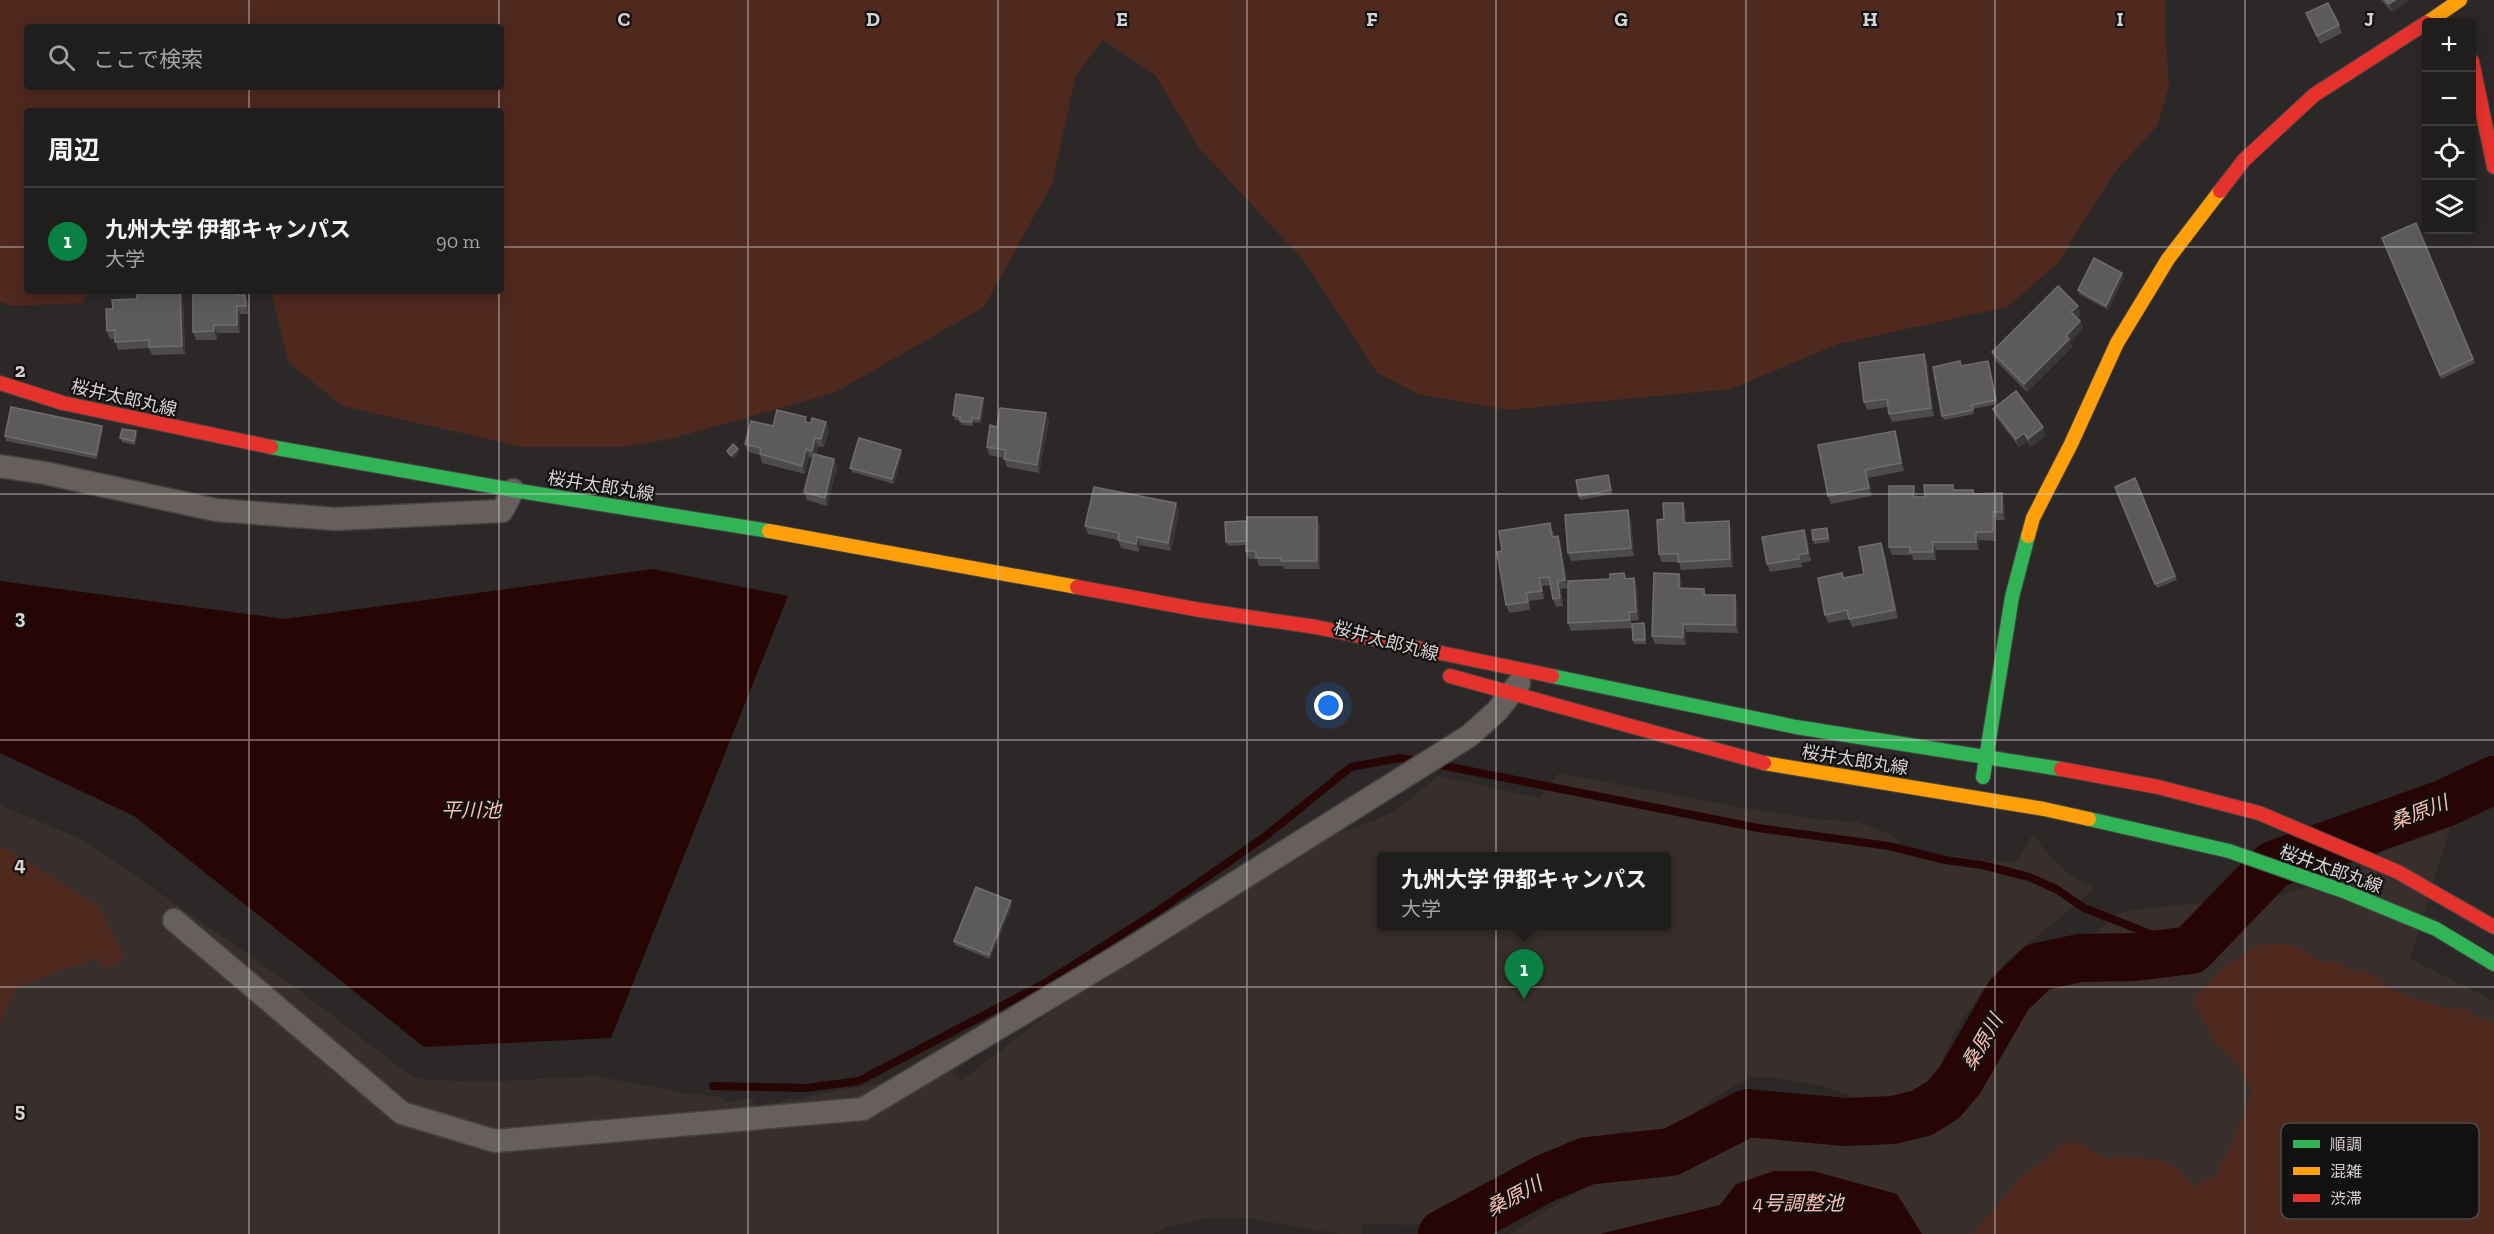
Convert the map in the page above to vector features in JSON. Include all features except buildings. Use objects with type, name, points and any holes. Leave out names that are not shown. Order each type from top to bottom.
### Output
[{"type":"main road","points":[[2435,18],[2460,3]]},
{"type":"main road","points":[[1980,798],[2012,597],[2033,518],[2071,444],[2117,343],[2168,259],[2244,160],[2314,95],[2422,26]]},
{"type":"main road","points":[[2474,72],[2494,167]]},
{"type":"main road","name":"桜井太郎丸線","points":[[0,383],[63,403],[224,439],[513,490],[823,540],[1200,610],[1316,627],[1796,727],[1986,756],[2158,787],[2259,813],[2398,872],[2494,927]]},
{"type":"main road","name":"桜井太郎丸線","points":[[1200,610],[1324,643]]},
{"type":"main road","name":"桜井太郎丸線","points":[[1440,674],[1771,765],[2044,809],[2229,851],[2346,892],[2436,929],[2494,964]]},
{"type":"street","points":[[0,466],[45,473],[216,510],[336,519],[502,511],[513,490]]},
{"type":"street","points":[[174,920],[402,1113],[495,1141],[863,1109],[1127,951],[1469,736],[1497,711],[1526,672]]},
{"type":"shaded area","points":[[0,0],[2166,0],[2165,24],[2169,87],[2157,126],[2114,173],[2057,264],[2007,307],[1838,344],[1731,389],[1507,410],[1418,394],[1377,373],[1304,261],[1198,147],[1155,75],[1103,40],[1076,75],[1052,184],[984,307],[834,393],[670,439],[623,447],[523,447],[342,406],[289,363],[272,294],[504,294],[504,108],[24,108],[24,294],[87,294],[83,303],[13,306],[0,302]]},
{"type":"shaded area","points":[[1559,773],[1744,808],[1814,819],[1858,822],[1890,834],[1919,859],[1955,856],[2017,862],[2033,833],[2046,852],[2068,873],[2095,889],[2008,960],[1982,991],[1951,1038],[1936,1075],[1915,1091],[1897,1097],[1864,1100],[1818,1085],[1769,1077],[1751,1077],[1715,1097],[1675,1128],[1663,1133],[1623,1131],[1607,1135],[1561,1157],[1466,1209],[1435,1221],[1412,1225],[1363,1224],[1361,1234],[1339,1234],[1246,1218],[1207,1218],[1165,1227],[1153,1234],[0,1234],[0,805],[79,838],[100,851],[299,990],[407,1073],[419,1079],[479,1082],[596,1076],[690,1094],[722,1097],[726,1102],[752,1098],[755,1106],[877,1084],[944,1058],[961,1081],[1057,1007],[1125,967],[1259,877],[1333,835],[1397,810],[1438,776],[1540,798]]},
{"type":"shaded area","points":[[2457,805],[2410,959],[2494,1001],[2494,1234],[1510,1234],[1568,1197],[1599,1181],[1630,1170],[1663,1172],[1691,1165],[1739,1126],[1759,1117],[1781,1118],[1849,1135],[1878,1137],[1923,1128],[1946,1118],[1964,1099],[1972,1075],[1990,1037],[2039,976],[2118,914],[2129,910],[2277,896],[2336,879],[2355,870],[2429,820]]},
{"type":"shaded area","points":[[0,845],[97,905],[124,956],[106,970],[97,958],[16,987],[0,1023]]},
{"type":"shaded area","points":[[2280,943],[2299,947],[2319,961],[2336,962],[2356,972],[2365,972],[2377,977],[2390,989],[2441,1007],[2465,1009],[2479,1019],[2494,1022],[2494,1234],[1973,1234],[2019,1179],[2065,1142],[2082,1145],[2104,1158],[2125,1156],[2156,1160],[2176,1167],[2194,1187],[2216,1175],[2234,1139],[2252,1090],[2234,1060],[2215,1043],[2193,1000],[2221,970],[2256,945]]},
{"type":"water","name":"平川池","points":[[653,569],[788,596],[611,1038],[424,1047],[134,816],[0,753],[0,581],[285,619]]},
{"type":"water","name":"4号調整池","points":[[1774,1171],[1813,1171],[1897,1194],[1922,1234],[1599,1234],[1720,1205],[1736,1184]]},
{"type":"waterway","points":[[713,1086],[806,1088],[859,1081],[1045,983],[1155,913],[1263,838],[1351,767],[1400,758],[1419,761]]},
{"type":"waterway","points":[[1435,764],[1758,828],[1889,846],[1945,860],[1982,865],[2029,877],[2056,889],[2084,908],[2191,950]]},
{"type":"waterway","name":"桑原川","points":[[1442,1234],[1546,1178],[1587,1161],[1671,1152],[1747,1113],[1846,1122],[1893,1120],[1922,1113],[1943,1100],[1960,1080],[2009,995],[2038,967],[2080,958],[2135,957],[2191,950],[2273,865],[2445,803],[2494,780]]},
{"type":"traffic: fast","points":[[271,447],[513,490],[769,531]]},
{"type":"traffic: fast","points":[[1983,777],[2012,597],[2028,536]]},
{"type":"traffic: fast","points":[[1552,676],[1796,727],[2061,769]]},
{"type":"traffic: fast","points":[[2089,819],[2229,851],[2346,892],[2436,929],[2494,964]]},
{"type":"traffic: slow","points":[[2434,18],[2460,0]]},
{"type":"traffic: slow","points":[[2028,536],[2033,518],[2071,444],[2117,343],[2168,259],[2220,191]]},
{"type":"traffic: slow","points":[[769,531],[1077,587]]},
{"type":"traffic: slow","points":[[1764,763],[2044,809],[2089,819]]},
{"type":"traffic: jam","points":[[2220,191],[2244,160],[2314,95],[2422,26]]},
{"type":"traffic: jam","points":[[2474,72],[2494,167]]},
{"type":"traffic: jam","points":[[0,383],[63,403],[271,447]]},
{"type":"traffic: jam","points":[[1077,587],[1200,610],[1316,627],[1552,676]]},
{"type":"traffic: jam","points":[[1450,676],[1764,763]]},
{"type":"traffic: jam","points":[[2061,769],[2158,787],[2259,813],[2398,872],[2494,927]]},
{"type":"place","name":"九州大学 伊都キャンパス","points":[[1524,999]]}]
